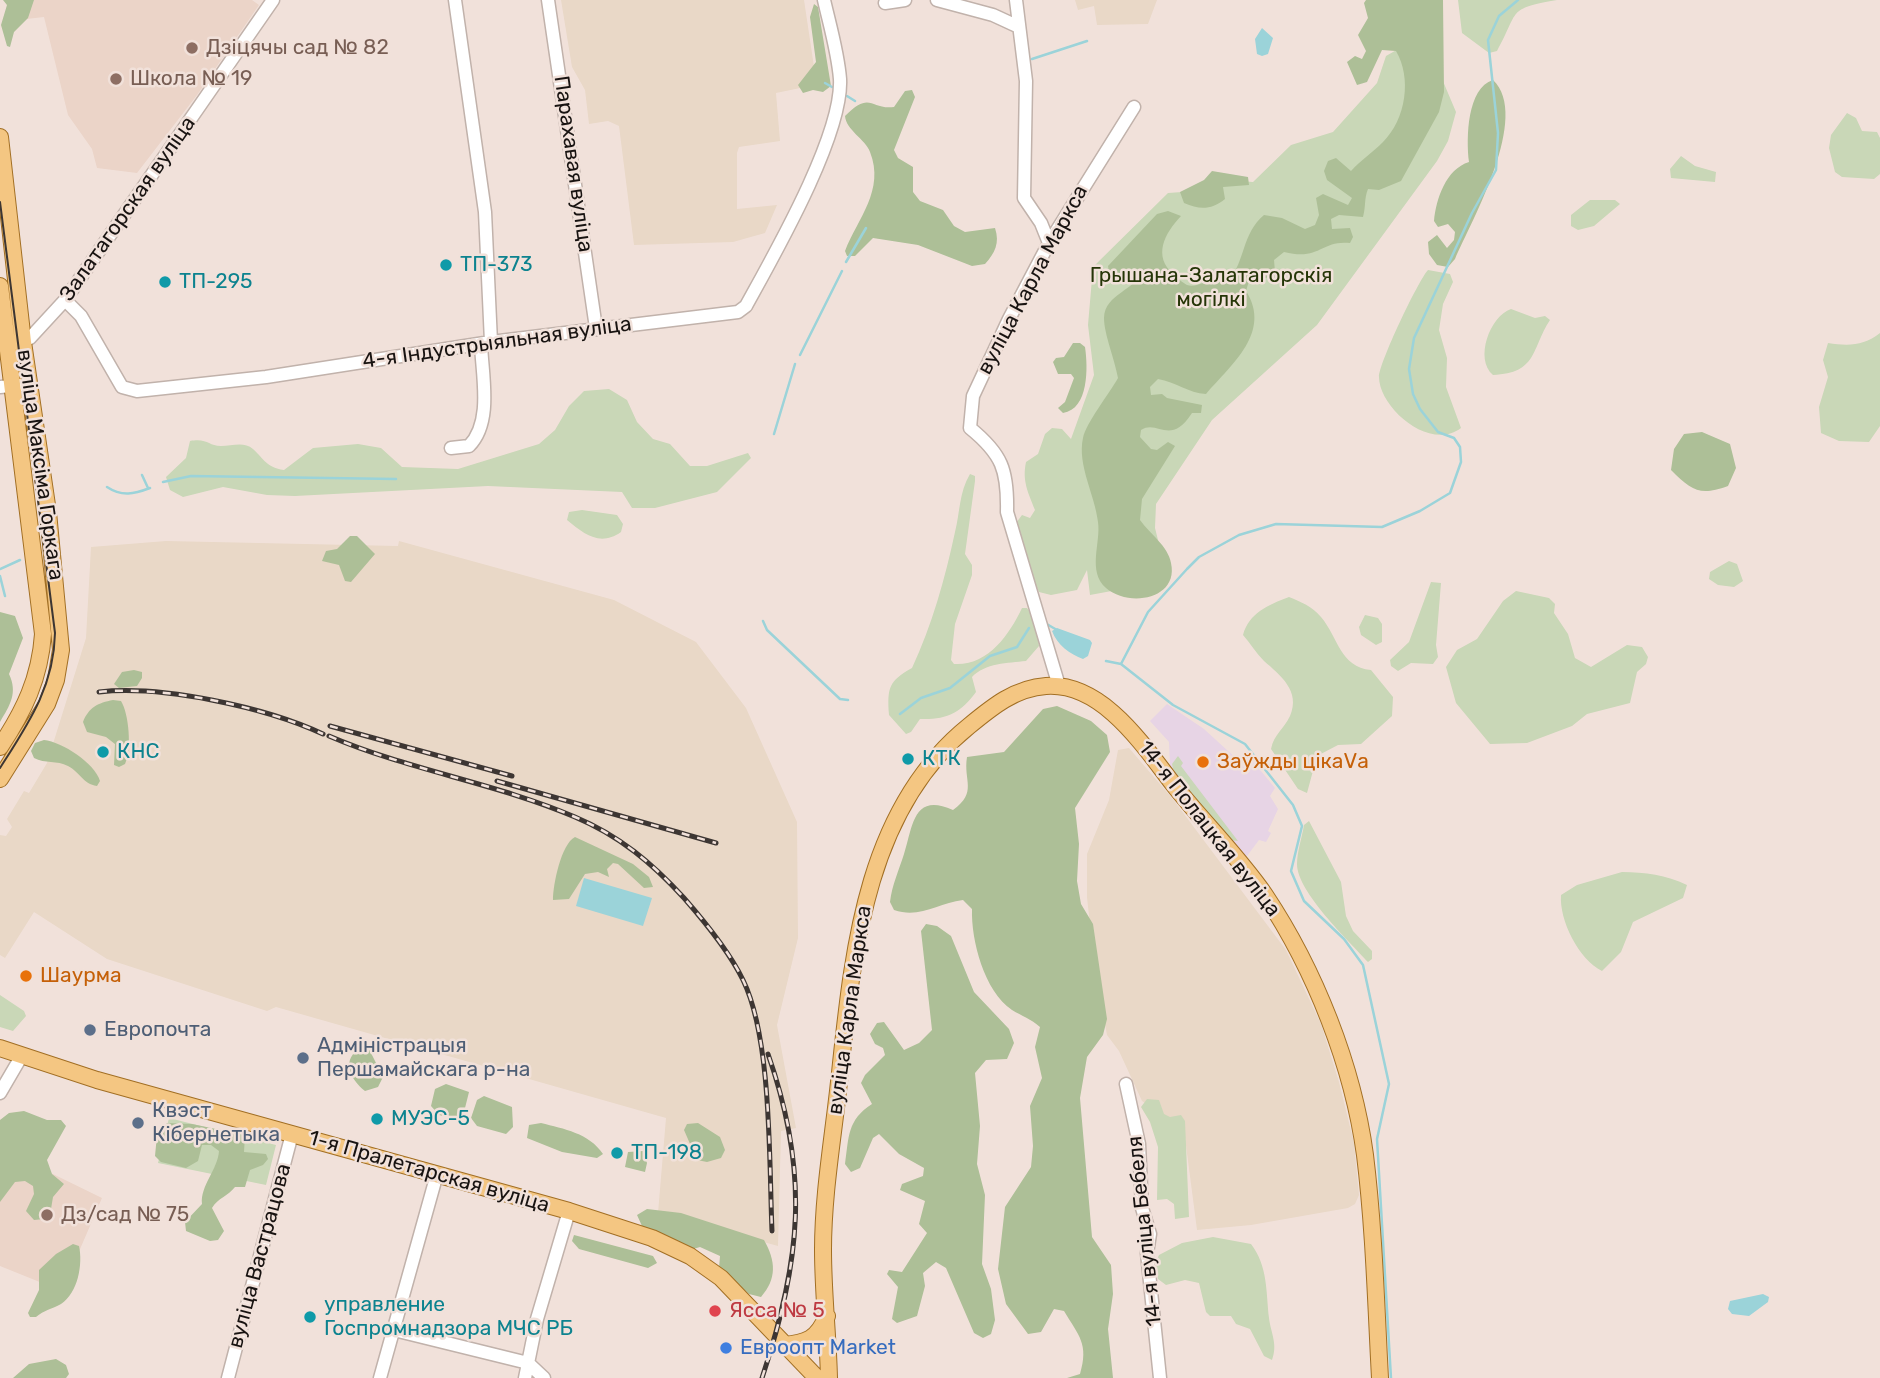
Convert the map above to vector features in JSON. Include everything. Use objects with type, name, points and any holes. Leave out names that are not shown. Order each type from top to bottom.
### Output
[{"type":"main road","name":"вуліца Максіма Горкага","points":[[0,137],[15,343],[14,386],[43,634],[41,665],[31,695],[0,747]]},
{"type":"main road","name":"вуліца Максіма Горкага","points":[[0,286],[15,343]]},
{"type":"main road","name":"вуліца Максіма Горкага","points":[[0,779],[36,723],[56,680],[61,650],[48,512],[14,386]]},
{"type":"main road","name":"вуліца Карла Маркса","points":[[829,1378],[823,1254],[824,1203],[850,983],[865,899],[904,804],[927,769],[955,737],[1008,696],[1028,688],[1059,686]]},
{"type":"main road","name":"14-я Полацкая вуліца","points":[[1059,686],[1092,699],[1132,732],[1262,892],[1296,950],[1334,1038],[1357,1109],[1366,1166],[1380,1378]]},
{"type":"main road","name":"1-я Пралетарская вуліца","points":[[0,1048],[21,1057],[630,1229],[690,1256],[721,1278],[784,1345]]},
{"type":"main road","points":[[784,1345],[811,1340],[820,1332],[828,1314]]},
{"type":"main road","points":[[784,1345],[817,1378]]},
{"type":"street","name":"Залатагорская вуліца","points":[[15,343],[30,338],[65,300],[273,0]]},
{"type":"street","points":[[451,448],[469,446],[480,428],[484,405],[486,343],[485,212],[455,0]]},
{"type":"street","name":"Парахавая вуліца","points":[[548,0],[596,328]]},
{"type":"street","name":"4-я Індустрыяльная вуліца","points":[[65,300],[82,316],[122,387],[137,391],[266,377],[486,343],[738,312],[746,306],[785,237],[828,134],[839,96],[840,79],[824,0]]},
{"type":"street","points":[[885,3],[905,0]]},
{"type":"street","points":[[937,0],[993,15],[1019,27]]},
{"type":"street","points":[[1017,0],[1026,81],[1024,198],[1041,223],[1049,243]]},
{"type":"street","name":"вуліца Карла Маркса","points":[[1059,686],[1007,512],[1008,486],[1003,465],[995,450],[970,428],[973,396],[984,368],[1049,243],[1134,107]]},
{"type":"street","points":[[0,1093],[21,1057]]},
{"type":"street","name":"14-я вуліца Бебеля","points":[[1126,1084],[1139,1144],[1142,1208],[1150,1234],[1147,1253],[1160,1378]]},
{"type":"street","name":"вуліца Вастрацова","points":[[228,1378],[292,1134]]},
{"type":"street","points":[[380,1378],[437,1174]]},
{"type":"street","points":[[525,1378],[537,1320],[569,1211]]},
{"type":"street","points":[[394,1330],[528,1363],[544,1378]]},
{"type":"shaded area","name":"Школа № 19","points":[[6,0],[252,0],[259,5],[197,95],[137,173],[97,168],[92,149],[68,115],[44,17],[9,21]]},
{"type":"shaded area","points":[[561,0],[804,0],[816,80],[810,86],[776,93],[780,141],[739,147],[737,153],[737,209],[777,205],[765,233],[733,242],[634,245],[619,126],[608,121],[589,124],[585,90],[572,67]]},
{"type":"shaded area","points":[[1075,0],[1157,0],[1148,24],[1097,25],[1094,6],[1078,10]]},
{"type":"shaded area","points":[[166,541],[398,546],[399,541],[614,600],[696,642],[746,708],[797,822],[798,938],[777,1025],[796,1128],[781,1131],[778,1246],[658,1213],[666,1118],[276,1007],[267,1011],[107,959],[34,912],[5,958],[0,955],[0,835],[6,836],[12,827],[7,819],[24,791],[29,793],[47,763],[86,638],[91,547]]},
{"type":"shaded area","points":[[1167,704],[1204,729],[1239,761],[1247,754],[1275,788],[1270,796],[1278,809],[1268,831],[1271,833],[1266,842],[1259,840],[1244,860],[1170,766],[1169,742],[1150,721]]},
{"type":"shaded area","points":[[1129,748],[1172,798],[1286,950],[1321,1024],[1354,1143],[1359,1195],[1355,1204],[1348,1208],[1251,1225],[1197,1230],[1184,1130],[1142,1101],[1119,1051],[1107,1035],[1095,972],[1087,897],[1087,854],[1109,800],[1118,750]]},
{"type":"shaded area","name":"Дз/сад № 75","points":[[12,1154],[102,1198],[62,1291],[0,1266],[0,1179]]},
{"type":"green space","points":[[3,0],[34,0],[28,18],[14,32],[10,47],[7,46],[1,25],[7,5]]},
{"type":"green space","points":[[1366,0],[1443,0],[1444,92],[1439,112],[1401,181],[1379,190],[1368,189],[1363,217],[1339,215],[1331,219],[1332,229],[1350,228],[1353,237],[1350,243],[1332,244],[1306,254],[1284,252],[1274,260],[1275,272],[1266,278],[1249,281],[1246,291],[1253,306],[1252,334],[1237,359],[1206,394],[1158,379],[1150,387],[1151,395],[1162,394],[1167,398],[1202,405],[1201,413],[1192,413],[1184,423],[1171,430],[1153,427],[1141,430],[1140,437],[1151,449],[1157,450],[1168,442],[1175,446],[1142,499],[1140,520],[1166,551],[1171,563],[1171,575],[1160,592],[1150,596],[1127,598],[1116,594],[1106,588],[1097,573],[1098,522],[1084,469],[1082,448],[1088,425],[1118,378],[1106,332],[1106,310],[1115,297],[1138,278],[1141,271],[1134,268],[1117,275],[1109,272],[1108,266],[1157,214],[1168,211],[1181,216],[1170,230],[1162,252],[1163,260],[1173,274],[1191,286],[1215,279],[1229,280],[1238,265],[1247,239],[1264,215],[1282,218],[1305,229],[1315,225],[1319,215],[1316,198],[1323,194],[1348,205],[1352,198],[1327,180],[1324,171],[1328,161],[1336,158],[1351,171],[1391,133],[1404,98],[1404,73],[1396,51],[1382,50],[1367,82],[1357,85],[1347,62],[1355,56],[1362,59],[1366,51],[1358,35],[1368,18],[1364,3]]},
{"type":"green space","points":[[1458,0],[1557,0],[1529,6],[1516,13],[1497,51],[1489,53],[1462,33]]},
{"type":"green space","points":[[814,4],[818,7],[831,86],[823,92],[813,90],[803,93],[798,85],[816,62],[810,17]]},
{"type":"green space","name":"Грышана-Залатагорскія могілкі","points":[[1400,48],[1437,67],[1456,112],[1448,141],[1437,161],[1317,325],[1212,420],[1156,504],[1155,528],[1165,568],[1117,590],[1090,595],[1087,570],[1077,590],[1051,595],[1039,592],[1030,572],[1016,523],[1022,515],[1030,518],[1035,510],[1025,481],[1026,462],[1038,454],[1045,434],[1052,428],[1062,429],[1071,439],[1094,375],[1088,325],[1093,267],[1168,193],[1196,191],[1215,179],[1253,182],[1291,145],[1333,132],[1377,83],[1386,56]]},
{"type":"green space","points":[[1493,80],[1503,96],[1505,118],[1495,168],[1455,259],[1448,267],[1437,265],[1429,254],[1428,242],[1437,235],[1447,248],[1454,240],[1455,232],[1448,224],[1438,227],[1434,221],[1437,203],[1448,178],[1469,162],[1468,128],[1473,103],[1484,85]]},
{"type":"green space","points":[[912,90],[915,97],[894,150],[898,158],[913,167],[913,192],[920,201],[943,210],[954,226],[965,232],[995,228],[996,248],[985,264],[972,266],[918,245],[873,238],[855,256],[847,256],[845,251],[872,191],[874,166],[870,152],[849,126],[845,116],[860,104],[894,107],[905,91]]},
{"type":"green space","points":[[1847,113],[1856,118],[1862,131],[1877,132],[1880,138],[1880,174],[1874,179],[1842,177],[1835,172],[1829,148],[1831,135]]},
{"type":"green space","points":[[1681,156],[1695,166],[1716,172],[1715,182],[1671,178],[1670,169]]},
{"type":"green space","points":[[1212,171],[1248,177],[1249,185],[1223,187],[1225,199],[1210,207],[1200,208],[1184,203],[1180,192],[1204,180]]},
{"type":"green space","points":[[1590,200],[1615,200],[1620,204],[1594,226],[1578,230],[1571,226],[1571,215]]},
{"type":"green space","points":[[1428,270],[1450,274],[1453,282],[1443,304],[1439,330],[1447,358],[1446,387],[1461,428],[1448,434],[1435,434],[1408,423],[1387,401],[1379,377],[1400,322]]},
{"type":"green space","points":[[1511,309],[1535,318],[1545,316],[1550,320],[1526,364],[1518,370],[1493,375],[1487,368],[1485,359],[1487,339],[1497,320]]},
{"type":"green space","points":[[1880,333],[1880,426],[1869,442],[1839,441],[1821,433],[1819,407],[1828,377],[1823,360],[1828,343],[1856,344]]},
{"type":"green space","points":[[1073,343],[1080,343],[1085,347],[1085,386],[1078,404],[1063,413],[1058,408],[1065,402],[1074,378],[1071,374],[1058,374],[1053,362],[1056,358],[1064,357]]},
{"type":"green space","points":[[609,389],[627,400],[637,422],[653,439],[670,444],[690,466],[707,466],[748,453],[751,458],[717,492],[655,508],[632,508],[622,492],[488,486],[295,496],[267,495],[223,487],[183,497],[170,490],[166,477],[186,458],[190,441],[196,440],[217,446],[246,445],[269,465],[284,470],[313,448],[358,444],[381,448],[402,467],[458,469],[539,444],[555,430],[569,406],[584,391]]},
{"type":"green space","points":[[1702,432],[1730,444],[1736,468],[1728,486],[1710,491],[1697,490],[1671,470],[1674,449],[1684,434]]},
{"type":"green space","points":[[970,474],[975,476],[975,481],[965,554],[972,565],[972,575],[955,624],[951,660],[954,664],[966,663],[987,654],[1004,638],[1022,608],[1027,608],[1036,620],[1039,646],[1026,661],[997,664],[977,672],[972,677],[976,692],[965,705],[952,714],[920,719],[911,732],[906,734],[889,715],[889,691],[898,677],[912,668],[926,635],[942,584],[962,495]]},
{"type":"green space","points":[[582,510],[617,515],[623,524],[621,532],[606,538],[586,534],[567,520],[569,512]]},
{"type":"green space","points":[[350,536],[357,536],[375,554],[351,582],[345,581],[339,565],[322,561],[326,551],[337,549]]},
{"type":"green space","points":[[1729,561],[1737,564],[1743,581],[1734,587],[1718,585],[1709,579],[1710,572]]},
{"type":"green space","points":[[1431,582],[1441,583],[1436,645],[1438,657],[1433,664],[1411,663],[1398,671],[1391,666],[1390,660],[1409,642]]},
{"type":"green space","points":[[1516,591],[1549,598],[1555,604],[1554,613],[1568,634],[1575,658],[1591,667],[1627,645],[1642,647],[1648,657],[1646,664],[1637,672],[1630,703],[1587,714],[1572,726],[1527,743],[1490,744],[1456,703],[1446,667],[1457,650],[1477,639],[1503,601]]},
{"type":"green space","points":[[1289,597],[1318,613],[1346,657],[1361,668],[1371,670],[1393,697],[1392,716],[1361,744],[1338,745],[1317,756],[1307,793],[1298,789],[1271,749],[1274,739],[1290,716],[1293,707],[1291,691],[1243,635],[1255,615]]},
{"type":"green space","points":[[0,612],[15,616],[23,638],[9,674],[13,687],[12,699],[0,722]]},
{"type":"green space","points":[[1365,615],[1378,618],[1382,624],[1382,642],[1376,645],[1361,635],[1359,627]]},
{"type":"green space","points":[[122,672],[142,672],[137,686],[119,688],[114,684]]},
{"type":"green space","points":[[113,700],[121,701],[129,732],[127,758],[125,764],[119,767],[114,765],[115,744],[106,737],[87,732],[83,722],[95,706]]},
{"type":"green space","points":[[1057,706],[1091,721],[1107,735],[1110,752],[1075,808],[1079,844],[1077,881],[1081,904],[1093,924],[1107,1019],[1103,1035],[1087,1057],[1080,1098],[1092,1237],[1111,1265],[1113,1294],[1108,1329],[1113,1378],[1067,1378],[1080,1374],[1083,1347],[1064,1311],[1054,1309],[1041,1332],[1028,1334],[1006,1304],[998,1269],[1005,1207],[1031,1167],[1033,1146],[1030,1106],[1042,1078],[1035,1047],[1040,1027],[1012,1010],[994,991],[977,950],[972,909],[963,900],[912,913],[894,910],[890,902],[913,823],[922,809],[930,805],[953,810],[961,804],[968,786],[967,757],[1004,752],[1043,709]]},
{"type":"green space","points":[[44,740],[77,754],[92,767],[100,781],[97,786],[88,783],[68,766],[34,758],[31,751],[35,743]]},
{"type":"green space","points":[[1178,756],[1183,763],[1181,766],[1238,841],[1229,840],[1173,769],[1172,764]]},
{"type":"green space","points":[[1309,821],[1341,882],[1346,916],[1353,931],[1372,951],[1372,959],[1368,962],[1325,916],[1299,875],[1299,850],[1304,825]]},
{"type":"green space","points":[[575,837],[633,864],[649,877],[653,887],[644,888],[618,864],[613,863],[607,869],[609,877],[598,872],[585,874],[569,899],[553,900],[562,856]]},
{"type":"green space","points":[[1622,872],[1655,875],[1687,885],[1683,898],[1633,922],[1621,952],[1602,971],[1586,958],[1572,938],[1563,916],[1561,895],[1577,885]]},
{"type":"green space","points":[[926,924],[937,926],[951,936],[974,992],[1009,1029],[1014,1043],[1007,1059],[986,1060],[975,1073],[980,1126],[977,1164],[985,1195],[982,1264],[991,1289],[995,1320],[991,1334],[983,1338],[974,1333],[946,1268],[936,1262],[923,1273],[925,1286],[917,1316],[897,1323],[892,1319],[898,1287],[887,1274],[889,1270],[902,1272],[927,1233],[919,1224],[925,1201],[900,1190],[902,1184],[923,1176],[924,1168],[899,1154],[879,1134],[873,1138],[860,1168],[851,1172],[845,1164],[854,1123],[872,1104],[861,1083],[865,1075],[885,1055],[883,1048],[875,1044],[870,1034],[877,1023],[884,1022],[904,1050],[919,1043],[932,1030],[921,931]]},
{"type":"green space","points":[[0,995],[24,1011],[26,1016],[13,1031],[0,1027]]},
{"type":"green space","points":[[362,1047],[369,1049],[383,1077],[378,1087],[365,1091],[355,1081],[349,1063],[355,1052]]},
{"type":"green space","points":[[446,1084],[469,1092],[462,1120],[439,1115],[431,1106],[435,1089]]},
{"type":"green space","points":[[484,1096],[512,1107],[513,1127],[506,1134],[477,1126],[471,1118],[477,1100]]},
{"type":"green space","points":[[1147,1099],[1159,1100],[1164,1114],[1170,1117],[1181,1115],[1185,1121],[1189,1217],[1175,1219],[1174,1204],[1167,1199],[1157,1200],[1158,1147],[1150,1122],[1141,1107]]},
{"type":"green space","points":[[24,1111],[47,1120],[61,1120],[66,1126],[47,1160],[52,1174],[64,1184],[53,1197],[51,1209],[44,1219],[34,1220],[26,1211],[34,1194],[33,1186],[25,1181],[15,1182],[0,1202],[0,1120],[9,1113]]},
{"type":"green space","points":[[169,1118],[276,1145],[266,1185],[158,1163]]},
{"type":"green space","points":[[167,1123],[192,1124],[245,1135],[244,1152],[266,1154],[268,1159],[263,1165],[250,1170],[245,1187],[235,1187],[212,1208],[224,1231],[218,1240],[210,1241],[186,1231],[185,1222],[202,1204],[202,1197],[219,1151],[211,1145],[202,1145],[198,1161],[186,1168],[161,1162],[155,1156],[157,1135]]},
{"type":"green space","points":[[541,1123],[567,1130],[591,1141],[603,1154],[597,1158],[562,1152],[527,1138],[529,1125]]},
{"type":"green space","points":[[698,1123],[720,1137],[725,1150],[721,1158],[707,1162],[697,1160],[684,1130],[687,1124]]},
{"type":"green space","points":[[643,1151],[647,1163],[645,1172],[625,1167],[628,1152]]},
{"type":"green space","points":[[647,1209],[681,1213],[764,1240],[771,1255],[773,1270],[770,1283],[761,1297],[749,1294],[719,1268],[720,1256],[700,1247],[690,1250],[642,1226],[637,1215]]},
{"type":"green space","points":[[574,1235],[653,1256],[657,1263],[648,1268],[579,1249],[572,1241]]},
{"type":"green space","points":[[1213,1237],[1251,1244],[1257,1252],[1265,1280],[1274,1344],[1272,1360],[1264,1356],[1250,1329],[1236,1324],[1231,1316],[1210,1316],[1206,1312],[1199,1283],[1185,1280],[1166,1285],[1158,1279],[1155,1264],[1159,1255],[1182,1243]]},
{"type":"green space","points":[[73,1244],[79,1246],[80,1261],[78,1278],[72,1293],[61,1304],[36,1317],[30,1317],[28,1313],[39,1290],[39,1270],[56,1254]]},
{"type":"green space","points":[[56,1359],[66,1365],[69,1374],[66,1378],[13,1378],[29,1364]]},
{"type":"water","points":[[1262,28],[1273,38],[1268,54],[1262,56],[1257,54],[1255,39]]},
{"type":"water","points":[[1057,628],[1090,640],[1092,643],[1088,656],[1083,659],[1064,648],[1052,631]]},
{"type":"water","points":[[584,878],[652,898],[643,926],[576,906]]},
{"type":"water","points":[[1763,1294],[1769,1297],[1768,1302],[1749,1316],[1732,1314],[1728,1309],[1730,1301]]},
{"type":"waterway","points":[[1121,664],[1148,612],[1187,569],[1199,557],[1239,535],[1276,524],[1382,527],[1420,511],[1450,493],[1461,462],[1460,447],[1454,438],[1438,432],[1420,409],[1413,394],[1409,369],[1414,338],[1472,213],[1496,170],[1498,133],[1488,40],[1499,16],[1518,0]]},
{"type":"waterway","points":[[1032,59],[1087,41]]},
{"type":"waterway","points":[[825,83],[832,87]]},
{"type":"waterway","points":[[847,96],[855,101]]},
{"type":"waterway","points":[[846,262],[866,228]]},
{"type":"waterway","points":[[800,355],[842,271]]},
{"type":"waterway","points":[[774,434],[795,364]]},
{"type":"waterway","points":[[142,475],[148,488]]},
{"type":"waterway","points":[[163,482],[191,476],[396,479]]},
{"type":"waterway","points":[[107,487],[128,494],[150,488]]},
{"type":"waterway","points":[[0,569],[20,560]]},
{"type":"waterway","points":[[0,576],[5,596]]},
{"type":"waterway","points":[[763,621],[767,630],[840,699],[848,700]]},
{"type":"waterway","points":[[1045,623],[1057,630]]},
{"type":"waterway","points":[[900,714],[921,698],[950,688],[990,656],[1017,647],[1029,628]]},
{"type":"waterway","points":[[1106,661],[1121,664],[1173,705],[1245,744],[1293,805],[1302,826],[1291,871],[1304,901],[1344,939],[1363,965],[1389,1084],[1377,1139],[1391,1378]]},
{"type":"tram line","points":[[0,202],[55,633],[45,688],[0,768]]},
{"type":"railway","points":[[99,692],[152,692],[213,700],[272,715],[323,734]]},
{"type":"railway","points":[[330,726],[512,776]]},
{"type":"railway","points":[[329,736],[390,758],[545,805],[591,824],[634,852],[660,873],[684,898],[731,958],[752,1005],[764,1067],[772,1231]]},
{"type":"railway","points":[[497,781],[716,843]]},
{"type":"railway","points":[[762,1378],[785,1294],[795,1217],[795,1178],[790,1139],[768,1054]]},
{"type":"place","name":"Дзіцячы сад № 82","points":[[192,48]]},
{"type":"place","name":"Школа № 19","points":[[116,79]]},
{"type":"place","name":"ТП-373","points":[[446,265]]},
{"type":"place","name":"ТП-295","points":[[165,282]]},
{"type":"place","name":"КНС","points":[[103,752]]},
{"type":"place","name":"КТК","points":[[908,759]]},
{"type":"place","name":"Заўжды цікаVа","points":[[1203,762]]},
{"type":"place","name":"Шаурма","points":[[26,976]]},
{"type":"place","name":"Европочта","points":[[90,1030]]},
{"type":"place","name":"Адміністрацыя Першамайскага р-на","points":[[303,1058]]},
{"type":"place","name":"МУЭС-5","points":[[377,1119]]},
{"type":"place","name":"Квэст Кібернетыка","points":[[138,1123]]},
{"type":"place","name":"ТП-198","points":[[617,1153]]},
{"type":"place","name":"Дз/сад № 75","points":[[47,1215]]},
{"type":"place","name":"Ясса № 5","points":[[715,1311]]},
{"type":"place","name":"управление Госпромнадзора МЧС РБ","points":[[310,1317]]},
{"type":"place","name":"Евроопт Market","points":[[726,1348]]}]
